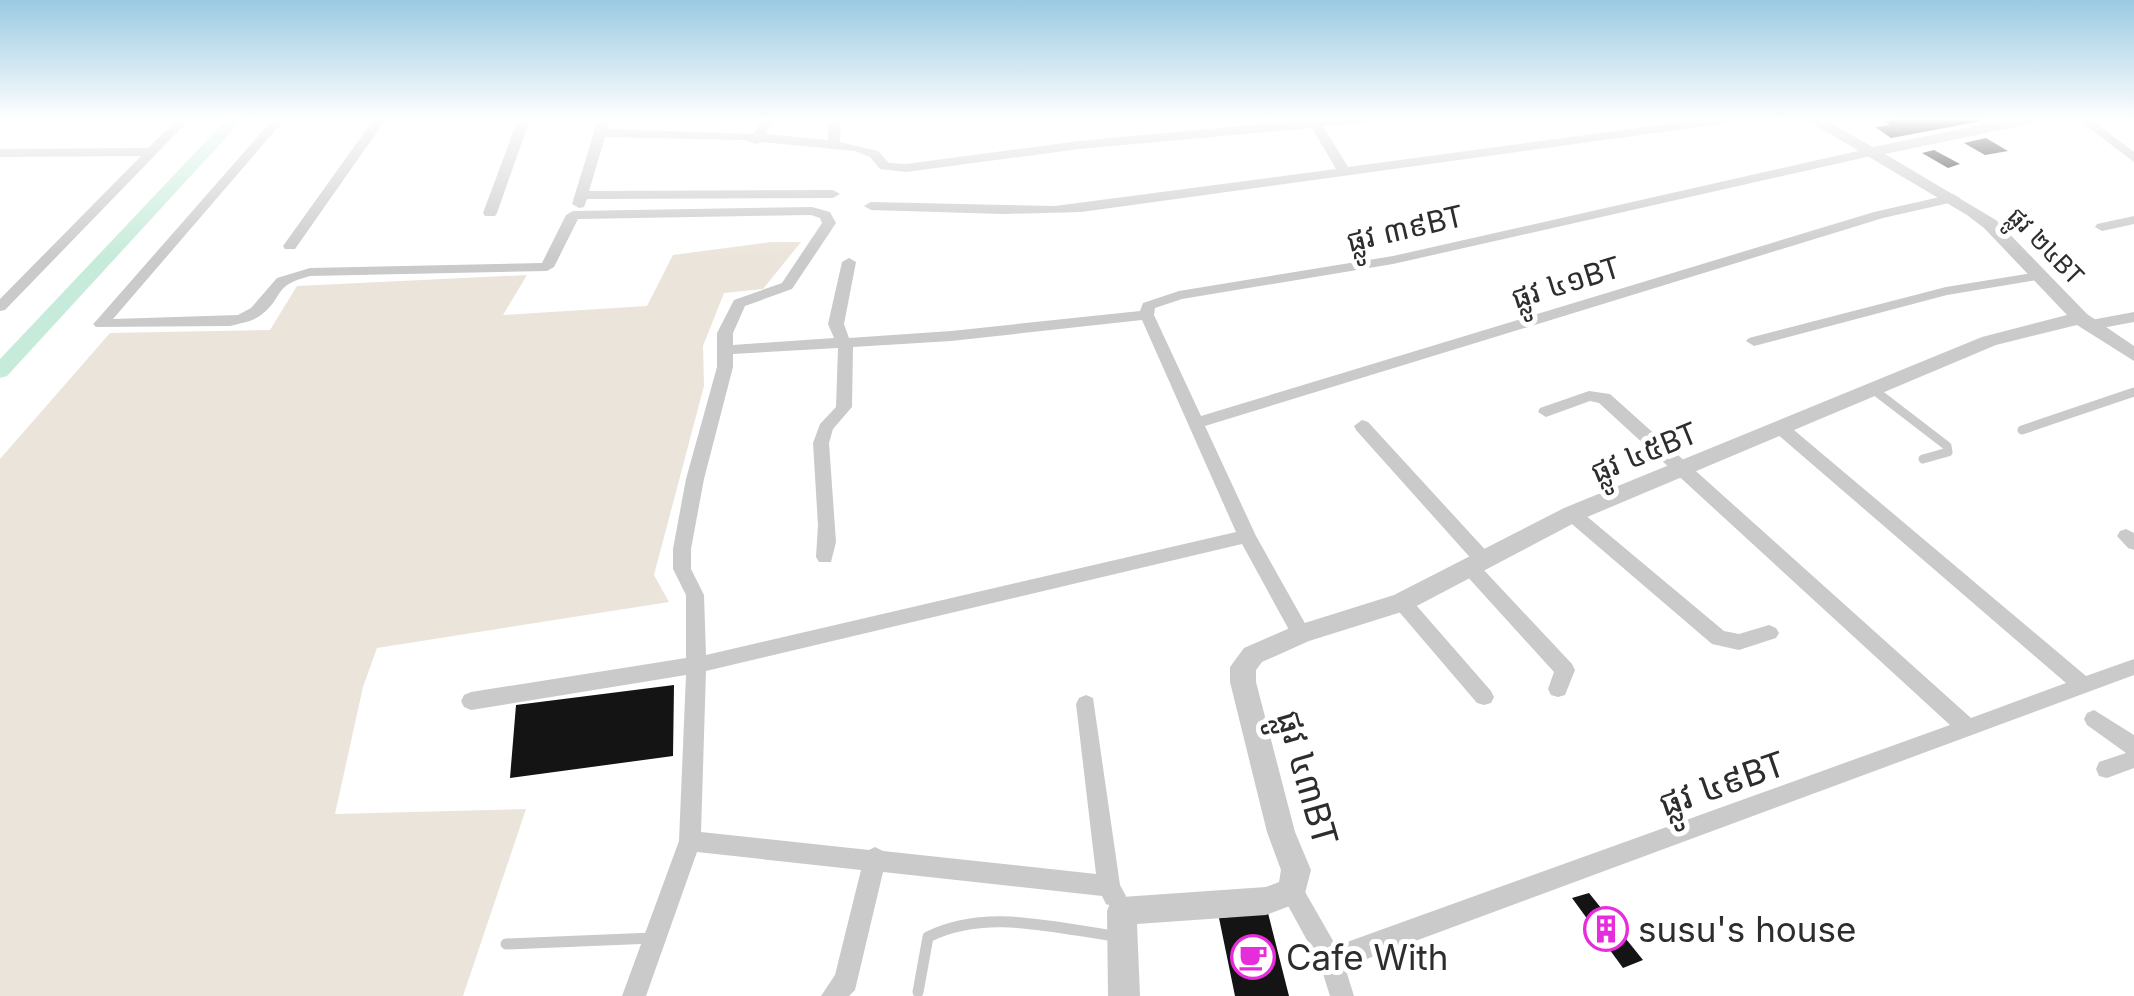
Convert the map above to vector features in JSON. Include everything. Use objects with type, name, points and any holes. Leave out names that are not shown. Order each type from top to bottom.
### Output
[{"type":"street","points":[[0,307],[136,165]]},
{"type":"street","points":[[238,165],[101,324],[252,318],[279,284],[310,272],[547,267],[583,195],[591,165]]},
{"type":"street","points":[[290,246],[347,165]]},
{"type":"street","points":[[490,213],[507,165]]},
{"type":"street","points":[[885,165],[925,165]]},
{"type":"street","points":[[1340,165],[1345,174]]},
{"type":"street","points":[[871,206],[1040,212],[1403,165]]},
{"type":"street","name":"ផ្លូវ ៣៩BT","points":[[1147,315],[1148,306],[1155,301],[1179,295],[1393,260],[1810,165]]},
{"type":"street","name":"ផ្លូវ ២៤BT","points":[[1894,165],[1990,224],[2086,321],[2134,355]]},
{"type":"street","points":[[583,195],[833,194]]},
{"type":"street","name":"ផ្លូវ ៤១BT","points":[[1195,423],[1879,215],[1953,198]]},
{"type":"street","points":[[573,216],[812,211],[825,215],[829,223],[796,277],[778,292],[738,304],[725,333],[725,368],[695,479],[682,549],[682,569],[695,595],[690,841],[634,996]]},
{"type":"street","points":[[2102,227],[2134,220]]},
{"type":"street","points":[[826,557],[830,522],[821,444],[824,427],[844,407],[845,342],[836,324],[848,262]]},
{"type":"street","points":[[1754,341],[1946,291],[2038,276]]},
{"type":"street","points":[[725,350],[1039,328],[1147,315],[1248,536],[1301,634]]},
{"type":"street","points":[[2086,321],[2134,317]]},
{"type":"street","name":"ផ្លូវ ៤៥BT","points":[[1244,668],[1253,655],[1301,634],[1402,602],[1572,514],[1680,467],[1782,430],[1989,341],[2086,321]]},
{"type":"street","points":[[1546,412],[1600,395],[1968,728]]},
{"type":"street","points":[[1362,426],[1565,670],[1558,689]]},
{"type":"street","points":[[1782,430],[2081,684]]},
{"type":"street","points":[[1572,514],[1718,638],[1739,642],[1768,633]]},
{"type":"street","points":[[471,701],[696,666],[1248,536]]},
{"type":"street","points":[[1402,602],[1484,698]]},
{"type":"street","name":"ផ្លូវ ៤៣BT","points":[[1118,911],[1266,901],[1292,891],[1296,870],[1281,832],[1243,682],[1244,668]]},
{"type":"street","name":"ផ្លូវ ៤៩BT","points":[[1331,960],[2081,684],[2131,671]]},
{"type":"street","points":[[1086,704],[1118,911],[1124,996]]},
{"type":"street","points":[[2094,719],[2134,747]]},
{"type":"street","points":[[2107,769],[2134,759]]},
{"type":"street","points":[[690,841],[875,858],[1118,911]]},
{"type":"street","points":[[833,996],[846,982],[875,858]]},
{"type":"street","points":[[1292,891],[1331,960],[1342,996]]},
{"type":"lane","points":[[1874,390],[1946,446],[1948,452],[1923,458]]},
{"type":"lane","points":[[2022,430],[2134,392]]},
{"type":"lane","points":[[918,992],[928,937],[942,927],[960,922],[1118,911]]},
{"type":"lane","points":[[506,944],[654,938]]},
{"type":"shaded area","points":[[771,242],[801,242],[763,289],[724,293],[703,346],[704,386],[654,575],[669,602],[377,648],[363,687],[335,814],[526,809],[463,996],[0,996],[0,459],[110,333],[270,330],[297,286],[527,275],[503,315],[647,306],[673,255]]},
{"type":"building","points":[[674,685],[673,756],[510,778],[516,705]]},
{"type":"building","name":"susu's house","points":[[1589,893],[1643,960],[1623,968],[1572,898]]},
{"type":"building","name":"Cafe With","points":[[1268,913],[1289,996],[1235,996],[1219,918]]},
{"type":"waterway","points":[[0,371],[192,165]]},
{"type":"place","name":"susu's house","points":[[1606,929]]},
{"type":"place","name":"Cafe With","points":[[1253,957]]}]
